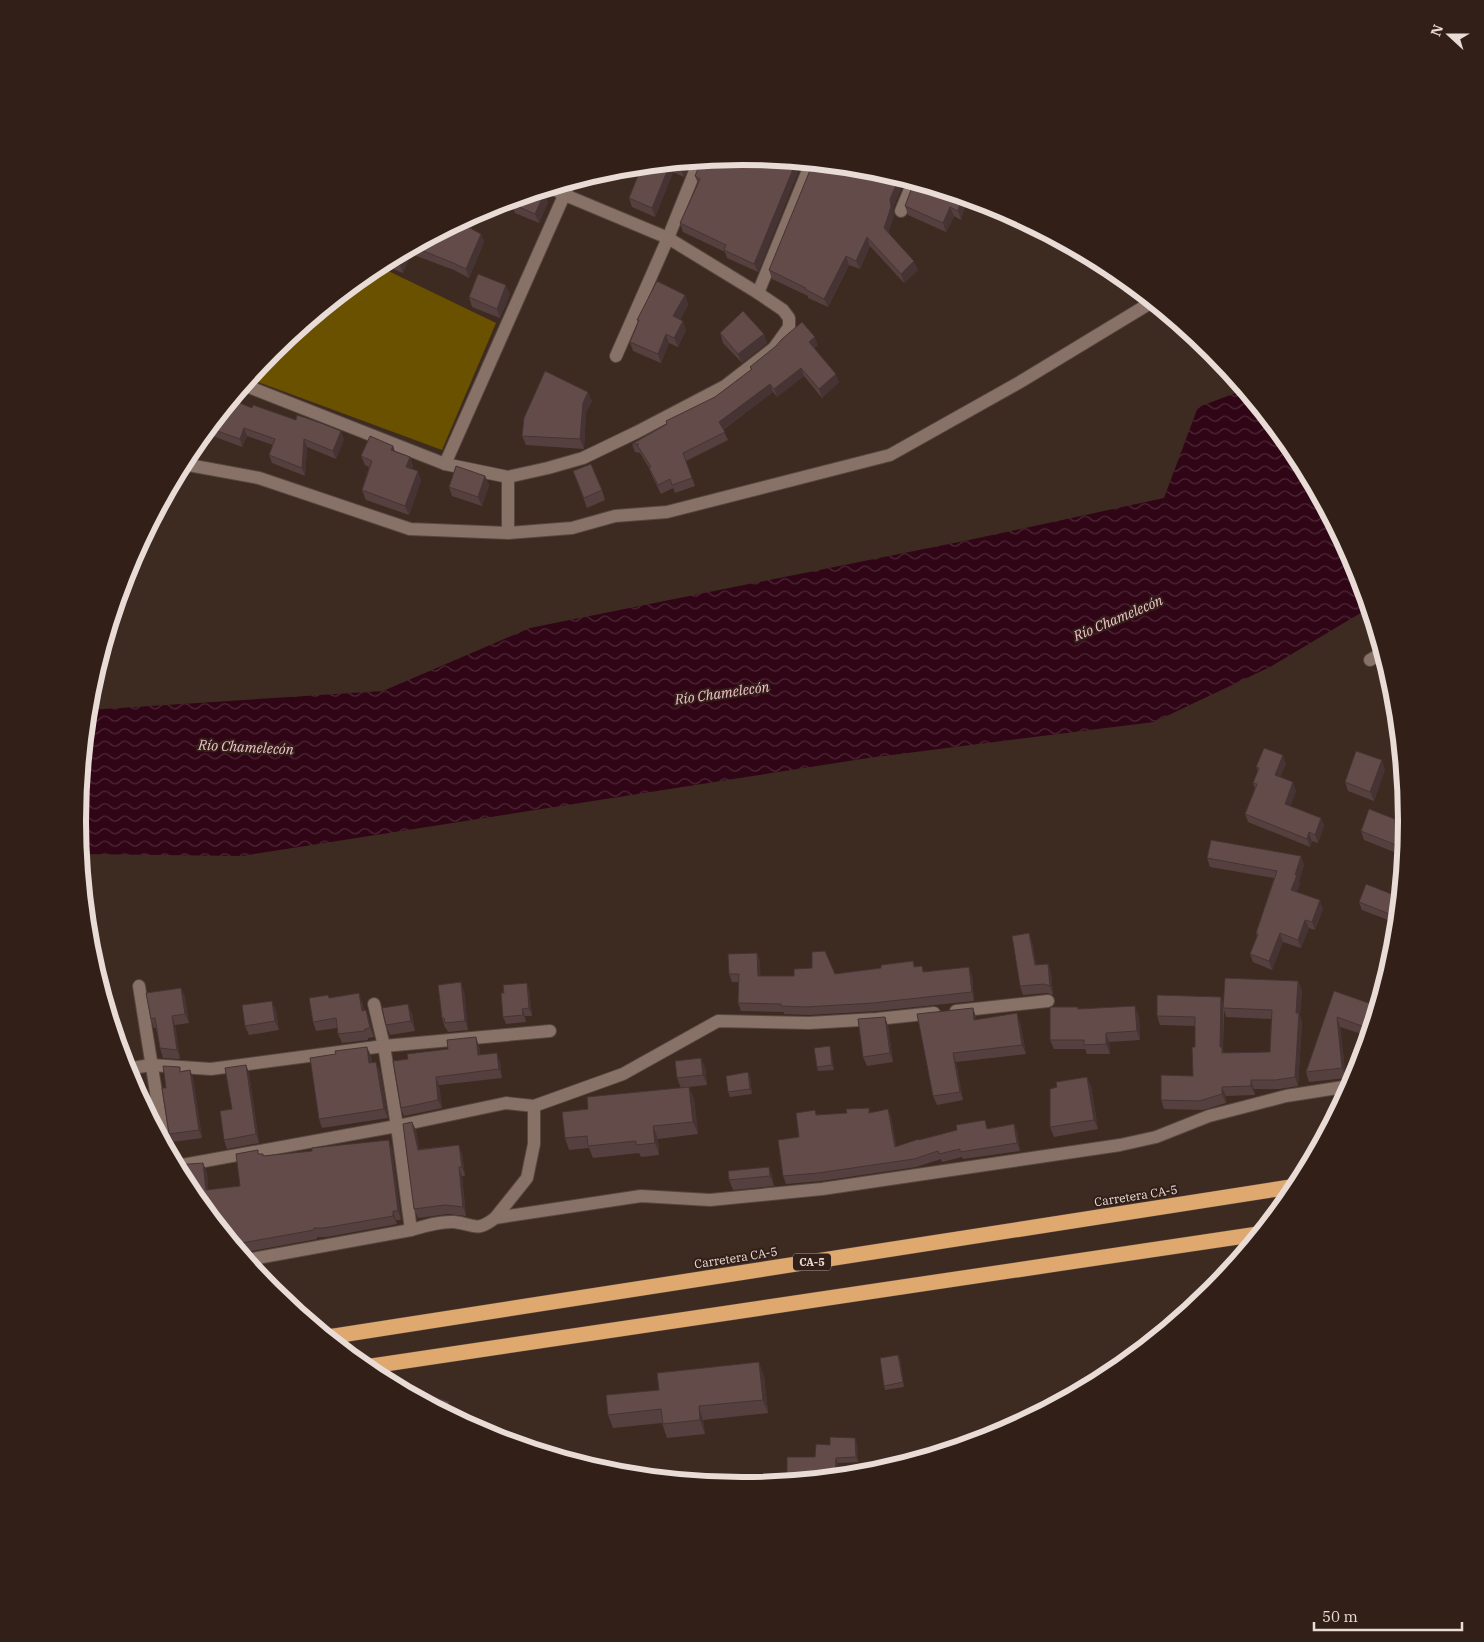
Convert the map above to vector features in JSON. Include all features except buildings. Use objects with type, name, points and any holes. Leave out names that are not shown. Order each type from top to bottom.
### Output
[{"type":"highway","name":"Carretera CA-5","points":[[336,1336],[1285,1188]]},
{"type":"highway","points":[[378,1366],[1250,1235]]},
{"type":"street","points":[[616,356],[668,238],[696,167]]},
{"type":"street","points":[[758,293],[808,169]]},
{"type":"street","points":[[901,211],[911,188]]},
{"type":"street","points":[[445,464],[567,189]]},
{"type":"street","points":[[250,387],[445,464],[508,477],[583,458],[725,386],[774,348],[789,328],[790,318],[783,310],[668,238],[559,192]]},
{"type":"street","points":[[192,466],[260,478],[410,529],[508,534],[572,528],[615,516],[667,512],[890,456],[1020,382],[1146,305]]},
{"type":"street","points":[[508,477],[508,534]]},
{"type":"street","points":[[1370,660],[1376,656]]},
{"type":"street","points":[[139,986],[161,1124]]},
{"type":"street","points":[[184,1165],[506,1104],[534,1106],[623,1074],[718,1021],[808,1023],[877,1019],[1048,1001]]},
{"type":"street","points":[[374,1004],[384,1046],[411,1230]]},
{"type":"street","points":[[134,1068],[151,1065],[212,1069],[384,1046],[550,1032]]},
{"type":"street","points":[[494,1218],[641,1196],[710,1200],[822,1189],[1120,1146],[1156,1137],[1209,1116],[1286,1096],[1341,1087]]},
{"type":"street","points":[[254,1259],[411,1230],[435,1223],[454,1222],[473,1227],[484,1226],[494,1218],[527,1178],[534,1144],[534,1106]]},
{"type":"shaded area","points":[[387,270],[496,323],[442,450],[256,381],[278,357],[310,328],[343,301]]},
{"type":"water","name":"Río Chamelecón","points":[[1238,392],[1262,422],[1310,493],[1348,570],[1363,611],[1270,667],[1154,722],[868,758],[242,856],[88,854],[86,821],[88,778],[96,709],[383,691],[530,628],[969,540],[1164,498],[1198,407]]}]
